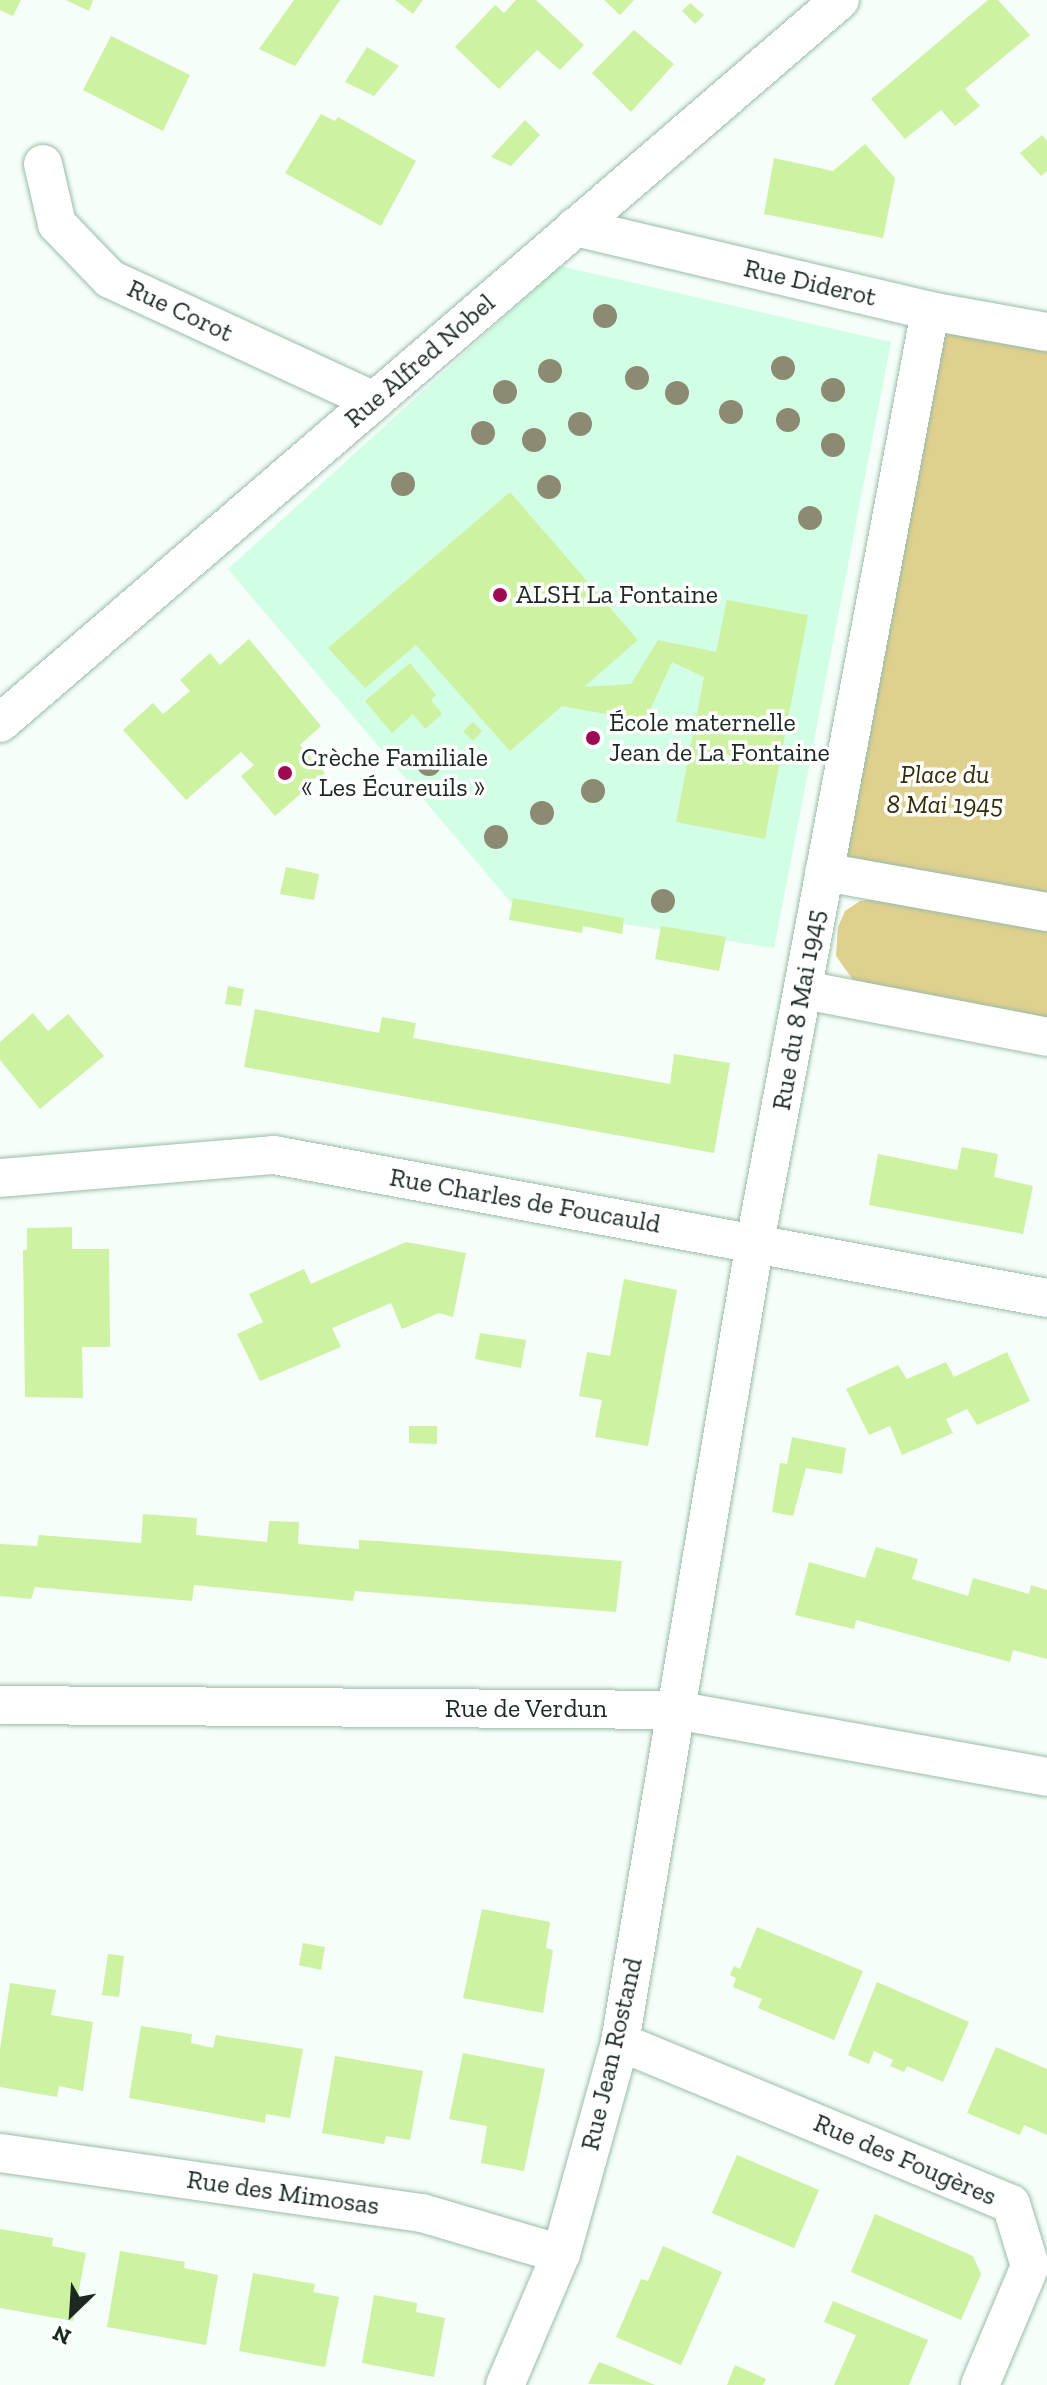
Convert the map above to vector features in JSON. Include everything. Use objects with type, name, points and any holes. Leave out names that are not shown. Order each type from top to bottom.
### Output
[{"type":"street","name":"Rue Alfred Nobel","points":[[0,723],[840,0]]},
{"type":"street","name":"Rue Corot","points":[[43,164],[57,224],[110,279],[374,401]]},
{"type":"street","name":"Rue Diderot","points":[[575,227],[930,311],[1047,332]]},
{"type":"street","name":"Rue du 8 Mai 1945","points":[[675,1710],[755,1242],[930,311]]},
{"type":"street","points":[[824,872],[1047,912]]},
{"type":"street","points":[[804,990],[1047,1037]]},
{"type":"street","name":"Rue Charles de Foucauld","points":[[0,1178],[274,1155],[1047,1298]]},
{"type":"street","name":"Rue de Verdun","points":[[0,1705],[675,1710],[1047,1777]]},
{"type":"street","name":"Rue Jean Rostand","points":[[505,2385],[561,2254],[620,2042],[675,1710]]},
{"type":"street","name":"Rue des Fougères","points":[[620,2042],[1011,2204],[1030,2266],[980,2385]]},
{"type":"street","name":"Rue des Mimosas","points":[[0,2153],[422,2213],[561,2254]]},
{"type":"shaded area","name":"École maternelle Jean de La Fontaine","points":[[560,266],[891,342],[774,948],[514,906],[228,569]]},
{"type":"green space","name":"Place du 8 Mai 1945","points":[[930,311],[1047,332],[1047,912],[824,872]]},
{"type":"green space","points":[[880,898],[1047,930],[1047,1021],[853,980],[836,956],[838,927],[845,911],[860,901]]},
{"type":"building","points":[[0,0],[21,0],[13,16],[0,10]]},
{"type":"building","points":[[66,0],[93,0],[89,11]]},
{"type":"building","points":[[294,0],[340,0],[295,66],[259,49]]},
{"type":"building","points":[[395,0],[423,0],[413,14]]},
{"type":"building","points":[[516,0],[536,0],[584,45],[560,70],[537,50],[499,89],[455,47],[495,5],[504,13]]},
{"type":"building","points":[[604,0],[634,0],[620,15]]},
{"type":"building","points":[[988,0],[998,0],[1030,35],[965,89],[980,106],[955,126],[941,110],[905,139],[871,99]]},
{"type":"building","points":[[690,3],[704,15],[695,24],[682,11]]},
{"type":"building","points":[[634,30],[674,64],[631,112],[592,73]]},
{"type":"building","points":[[111,36],[190,75],[163,131],[83,90]]},
{"type":"building","points":[[367,47],[399,66],[374,96],[345,82]]},
{"type":"building","points":[[321,114],[335,121],[338,117],[416,161],[381,226],[285,173]]},
{"type":"building","points":[[525,120],[540,135],[511,166],[491,157]]},
{"type":"building","points":[[1042,135],[1047,141],[1047,171],[1041,176],[1020,153]]},
{"type":"building","points":[[865,144],[895,178],[883,238],[764,214],[774,158],[833,171]]},
{"type":"building","points":[[510,492],[638,640],[584,687],[631,684],[658,640],[716,652],[727,600],[808,615],[765,839],[676,822],[704,677],[672,662],[645,721],[562,706],[510,751],[416,645],[365,688],[328,648]]},
{"type":"building","points":[[249,639],[321,726],[300,745],[325,773],[275,816],[241,776],[254,765],[241,752],[186,800],[123,730],[153,703],[163,714],[190,691],[180,680],[210,653],[220,665]]},
{"type":"building","points":[[410,663],[436,695],[431,700],[442,714],[425,729],[413,714],[392,733],[365,701]]},
{"type":"building","points":[[473,722],[482,731],[473,741],[463,731]]},
{"type":"building","points":[[286,867],[319,874],[314,900],[280,894]]},
{"type":"building","points":[[513,898],[624,918],[622,934],[583,926],[582,933],[509,920]]},
{"type":"building","points":[[661,926],[726,937],[719,971],[655,959]]},
{"type":"building","points":[[228,986],[244,989],[241,1006],[225,1004]]},
{"type":"building","points":[[255,1009],[379,1033],[382,1017],[416,1023],[413,1038],[670,1084],[674,1054],[730,1063],[714,1153],[244,1067]]},
{"type":"building","points":[[33,1013],[48,1031],[68,1014],[104,1056],[40,1109],[0,1060],[0,1042]]},
{"type":"building","points":[[962,1147],[998,1154],[994,1177],[1033,1186],[1023,1234],[869,1205],[878,1154],[957,1170]]},
{"type":"building","points":[[72,1227],[72,1249],[109,1249],[110,1347],[82,1347],[83,1398],[25,1397],[23,1250],[27,1250],[27,1228]]},
{"type":"building","points":[[406,1242],[466,1253],[453,1317],[439,1313],[402,1329],[391,1303],[332,1328],[341,1347],[260,1381],[237,1334],[263,1322],[249,1294],[304,1269],[311,1284]]},
{"type":"building","points":[[624,1279],[677,1290],[648,1446],[595,1437],[602,1400],[579,1396],[587,1352],[610,1356]]},
{"type":"building","points":[[480,1333],[526,1340],[521,1368],[475,1359]]},
{"type":"building","points":[[1007,1352],[1030,1401],[977,1425],[967,1409],[946,1419],[953,1433],[902,1455],[890,1426],[869,1435],[846,1389],[898,1365],[907,1379],[946,1362],[954,1377]]},
{"type":"building","points":[[409,1426],[437,1426],[437,1444],[409,1443]]},
{"type":"building","points":[[792,1437],[846,1448],[842,1474],[806,1468],[793,1516],[772,1512],[780,1463],[787,1464]]},
{"type":"building","points":[[143,1514],[197,1518],[196,1535],[267,1542],[269,1521],[299,1522],[298,1544],[359,1549],[359,1540],[622,1561],[616,1612],[355,1591],[353,1601],[194,1585],[192,1601],[35,1587],[31,1599],[0,1596],[0,1544],[37,1546],[39,1535],[141,1543]]},
{"type":"building","points":[[876,1547],[918,1559],[912,1579],[968,1596],[973,1578],[1029,1594],[1031,1585],[1047,1590],[1047,1659],[1013,1650],[1010,1662],[856,1620],[854,1629],[795,1615],[809,1562],[865,1578]]},
{"type":"building","points":[[482,1909],[550,1922],[546,1948],[553,1950],[543,2013],[463,1998]]},
{"type":"building","points":[[757,1927],[863,1971],[834,2040],[758,2008],[762,1999],[733,1987],[736,1978],[730,1975],[734,1966],[740,1969]]},
{"type":"building","points":[[303,1943],[325,1947],[321,1970],[299,1965]]},
{"type":"building","points":[[108,1954],[124,1956],[119,1997],[102,1995]]},
{"type":"building","points":[[877,1982],[969,2022],[943,2082],[907,2066],[904,2072],[890,2066],[893,2060],[874,2051],[869,2064],[848,2055]]},
{"type":"building","points":[[10,1983],[56,1990],[51,2015],[93,2022],[83,2091],[59,2086],[57,2097],[0,2087],[0,2049]]},
{"type":"building","points":[[141,2026],[192,2034],[191,2043],[213,2048],[216,2035],[303,2049],[290,2118],[266,2114],[265,2123],[129,2098]]},
{"type":"building","points":[[996,2047],[1047,2069],[1047,2135],[1024,2125],[1020,2135],[967,2113]]},
{"type":"building","points":[[463,2053],[545,2069],[524,2171],[481,2163],[487,2126],[449,2119]]},
{"type":"building","points":[[335,2056],[423,2071],[410,2140],[386,2136],[384,2144],[322,2133]]},
{"type":"building","points":[[737,2155],[819,2190],[794,2248],[712,2213]]},
{"type":"building","points":[[875,2214],[973,2256],[981,2274],[961,2320],[851,2272]]},
{"type":"building","points":[[0,2229],[53,2238],[52,2246],[86,2253],[73,2321],[0,2308]]},
{"type":"building","points":[[663,2246],[722,2272],[681,2365],[616,2337],[641,2279],[648,2281]]},
{"type":"building","points":[[120,2251],[185,2262],[184,2268],[218,2275],[206,2345],[107,2327]]},
{"type":"building","points":[[253,2273],[315,2284],[313,2292],[339,2297],[325,2367],[239,2351]]},
{"type":"building","points":[[374,2295],[417,2303],[416,2312],[445,2318],[434,2377],[362,2363]]},
{"type":"building","points":[[833,2301],[928,2340],[909,2385],[834,2385],[856,2335],[824,2322]]},
{"type":"building","points":[[599,2362],[605,2364],[655,2385],[588,2384]]},
{"type":"building","points":[[735,2365],[766,2379],[763,2385],[727,2385]]},
{"type":"place","name":"ALSH La Fontaine","points":[[500,595]]},
{"type":"place","name":"École maternelle Jean de La Fontaine","points":[[593,738]]},
{"type":"place","name":"Crèche Familiale « Les Écureuils »","points":[[285,773]]}]
